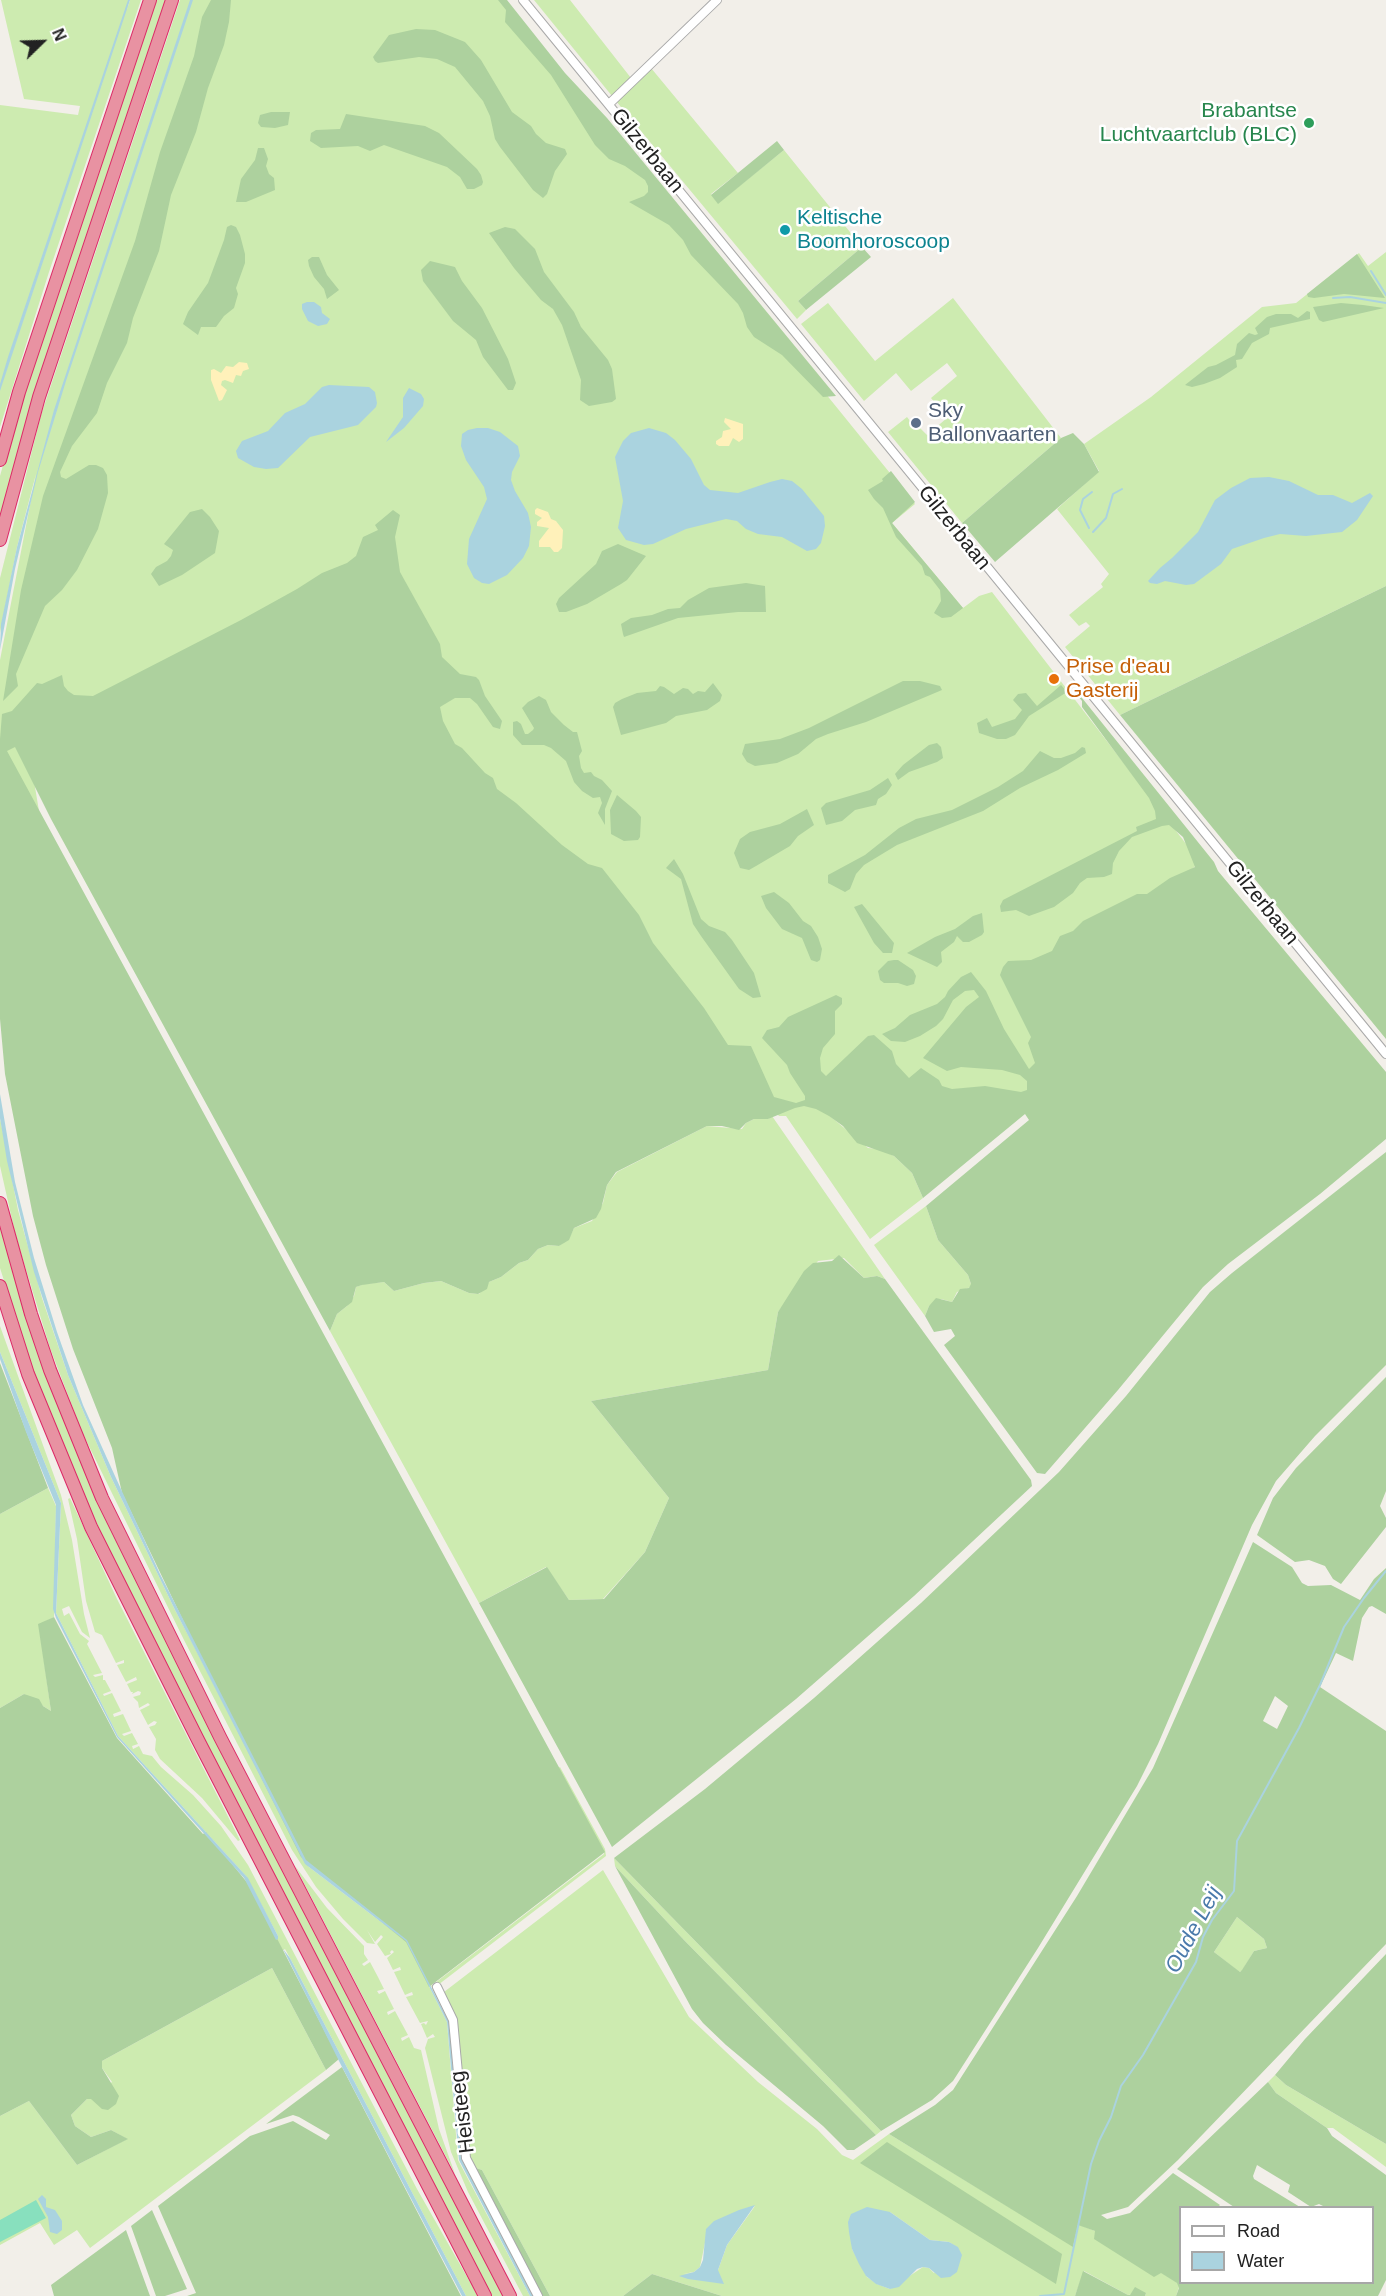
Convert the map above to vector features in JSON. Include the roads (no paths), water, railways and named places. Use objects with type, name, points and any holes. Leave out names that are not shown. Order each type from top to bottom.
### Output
[{"type":"highway","points":[[0,460],[19,392],[150,0]]},
{"type":"highway","points":[[0,540],[39,397],[172,0]]},
{"type":"highway","points":[[0,1203],[31,1314],[50,1370],[102,1498],[220,1737],[510,2296]]},
{"type":"highway","points":[[0,1286],[28,1374],[92,1527],[198,1740],[485,2296]]},
{"type":"street","name":"Gilzerbaan","points":[[523,0],[1386,1054]]},
{"type":"street","points":[[609,104],[717,0]]},
{"type":"street","name":"Heisteeg","points":[[437,1987],[453,2020],[466,2158],[538,2296]]},
{"type":"water","points":[[128,0],[130,0],[0,391],[8,357]]},
{"type":"water","points":[[190,0],[193,0],[38,472],[15,569],[0,650],[1,624],[17,547],[54,410]]},
{"type":"water","points":[[314,302],[321,307],[322,313],[330,319],[327,324],[318,326],[308,321],[302,309],[302,304]]},
{"type":"water","points":[[329,385],[369,387],[375,392],[376,407],[358,425],[310,437],[278,468],[254,467],[238,458],[236,451],[242,441],[268,431],[285,413],[305,404],[322,387]]},
{"type":"water","points":[[409,388],[421,394],[424,399],[423,406],[404,428],[386,442],[403,417],[403,398]]},
{"type":"water","points":[[477,428],[488,428],[500,432],[518,446],[520,456],[512,472],[511,480],[528,513],[531,527],[529,546],[523,558],[507,575],[489,584],[474,578],[467,564],[469,539],[487,499],[484,487],[466,460],[461,446],[462,434]]},
{"type":"water","points":[[649,428],[666,433],[675,440],[691,459],[704,485],[710,490],[738,493],[782,479],[792,481],[802,489],[824,516],[825,526],[821,543],[816,549],[807,551],[782,537],[758,534],[746,529],[737,521],[726,519],[686,529],[653,544],[644,545],[626,540],[618,528],[623,501],[615,457],[623,441],[631,433]]},
{"type":"water","points":[[1269,477],[1289,481],[1318,495],[1333,495],[1352,503],[1370,493],[1373,496],[1357,520],[1342,532],[1306,536],[1280,534],[1232,549],[1221,564],[1194,584],[1186,585],[1165,581],[1157,584],[1148,581],[1198,532],[1215,500],[1250,478]]},
{"type":"water","points":[[0,1094],[15,1182],[34,1258],[83,1405],[160,1574],[306,1860],[407,1940],[449,2022],[461,2158],[533,2296],[530,2296],[459,2160],[447,2022],[406,1941],[305,1864],[175,1610],[111,1477],[68,1375],[34,1272],[7,1161],[0,1118]]},
{"type":"water","points":[[0,1352],[61,1503],[56,1613],[118,1736],[248,1878],[278,1936],[276,1940],[244,1878],[117,1737],[56,1618],[53,1609],[56,1505],[26,1432],[0,1359]]},
{"type":"water","points":[[283,1949],[290,1958],[466,2296],[462,2296]]},
{"type":"water","points":[[42,2195],[46,2199],[46,2207],[55,2210],[62,2221],[62,2230],[57,2234],[50,2232],[48,2217],[38,2199]]},
{"type":"water","points":[[755,2205],[727,2245],[718,2270],[724,2284],[679,2276],[694,2272],[700,2267],[703,2260],[706,2229],[714,2221]]},
{"type":"water","points":[[867,2207],[890,2212],[930,2240],[949,2242],[958,2247],[962,2255],[957,2272],[950,2277],[941,2278],[929,2268],[923,2267],[917,2269],[899,2287],[890,2289],[876,2284],[866,2276],[859,2264],[852,2249],[849,2232],[848,2222],[851,2214]]},
{"type":"waterway","points":[[1371,271],[1386,295]]},
{"type":"waterway","points":[[1333,298],[1350,297],[1386,303]]},
{"type":"waterway","points":[[1093,532],[1106,518],[1113,494],[1122,489]]},
{"type":"waterway","points":[[1089,528],[1080,510],[1083,499],[1092,492]]},
{"type":"waterway","name":"Oude Leij","points":[[1040,2296],[1064,2294],[1091,2164],[1121,2086],[1143,2055],[1196,1962],[1203,1937],[1212,1920],[1234,1891],[1237,1841],[1299,1728],[1344,1627],[1386,1571]]},
{"type":"place","name":"Brabantse Luchtvaartclub (BLC)","points":[[1309,123]]},
{"type":"place","name":"Keltische Boomhoroscoop","points":[[785,230]]},
{"type":"place","name":"Sky Ballonvaarten","points":[[916,423]]},
{"type":"place","name":"Prise d'eau Gasterij","points":[[1054,679]]}]
